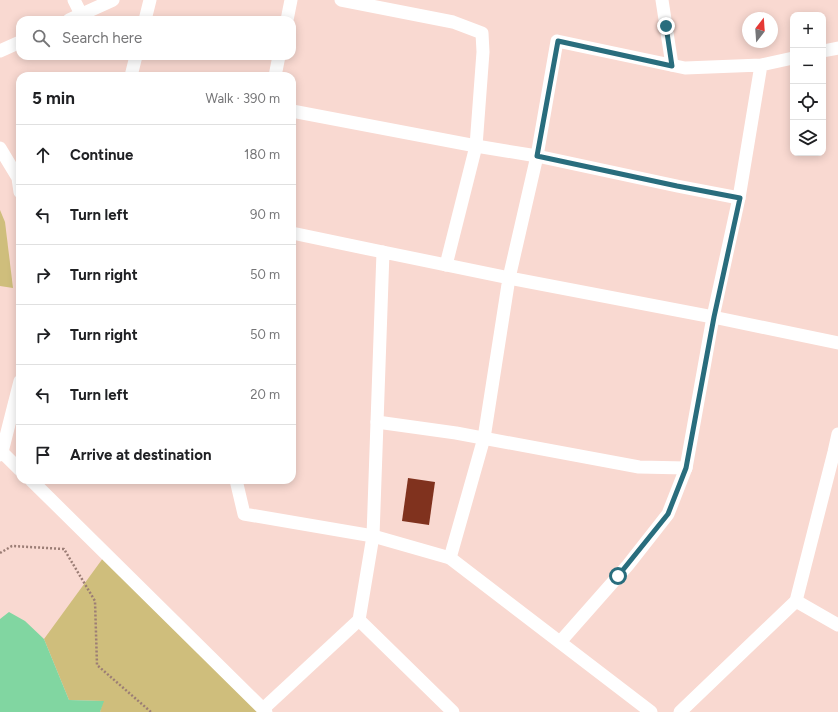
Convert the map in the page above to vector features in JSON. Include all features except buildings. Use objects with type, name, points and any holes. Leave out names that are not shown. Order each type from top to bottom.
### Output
[{"type":"street","points":[[74,0],[81,14]]},
{"type":"street","points":[[77,16],[113,0]]},
{"type":"street","points":[[146,16],[150,0]]},
{"type":"street","points":[[288,16],[291,0]]},
{"type":"street","points":[[341,0],[452,22],[482,33],[483,52],[476,146],[446,265]]},
{"type":"street","points":[[662,0],[672,66]]},
{"type":"street","points":[[450,558],[484,438],[510,278],[537,156],[558,41],[685,68],[761,65],[790,59]]},
{"type":"street","points":[[0,52],[16,44]]},
{"type":"street","points":[[826,51],[838,48]]},
{"type":"street","points":[[132,72],[135,60]]},
{"type":"street","points":[[276,72],[278,60]]},
{"type":"street","points":[[560,642],[628,565],[668,514],[686,468],[714,317],[740,198],[761,65]]},
{"type":"street","points":[[296,112],[537,156],[740,198]]},
{"type":"street","points":[[0,148],[16,173]]},
{"type":"street","points":[[296,234],[838,343]]},
{"type":"street","points":[[35,484],[265,710],[359,620],[373,536],[382,252]]},
{"type":"street","points":[[16,396],[1,453],[16,466]]},
{"type":"street","points":[[377,422],[456,433],[639,467],[686,468]]},
{"type":"street","points":[[680,712],[796,601],[838,434]]},
{"type":"street","points":[[237,484],[244,514],[373,536],[450,558],[651,712]]},
{"type":"street","points":[[796,601],[838,625]]},
{"type":"street","points":[[359,620],[453,712]]},
{"type":"path","points":[[0,553],[12,546],[64,549],[95,601],[97,665],[151,712]]},
{"type":"shaded area","points":[[0,210],[5,222],[13,288],[0,286]]},
{"type":"shaded area","points":[[106,554],[266,712],[100,712],[103,701],[69,700],[44,639]]},
{"type":"shaded area","points":[[9,612],[25,621],[44,639],[69,700],[104,701],[100,712],[0,712],[0,619]]},
{"type":"route","points":[[618,576],[668,514],[686,468],[714,317],[740,198],[537,156],[558,41],[672,66],[666,26]]}]
